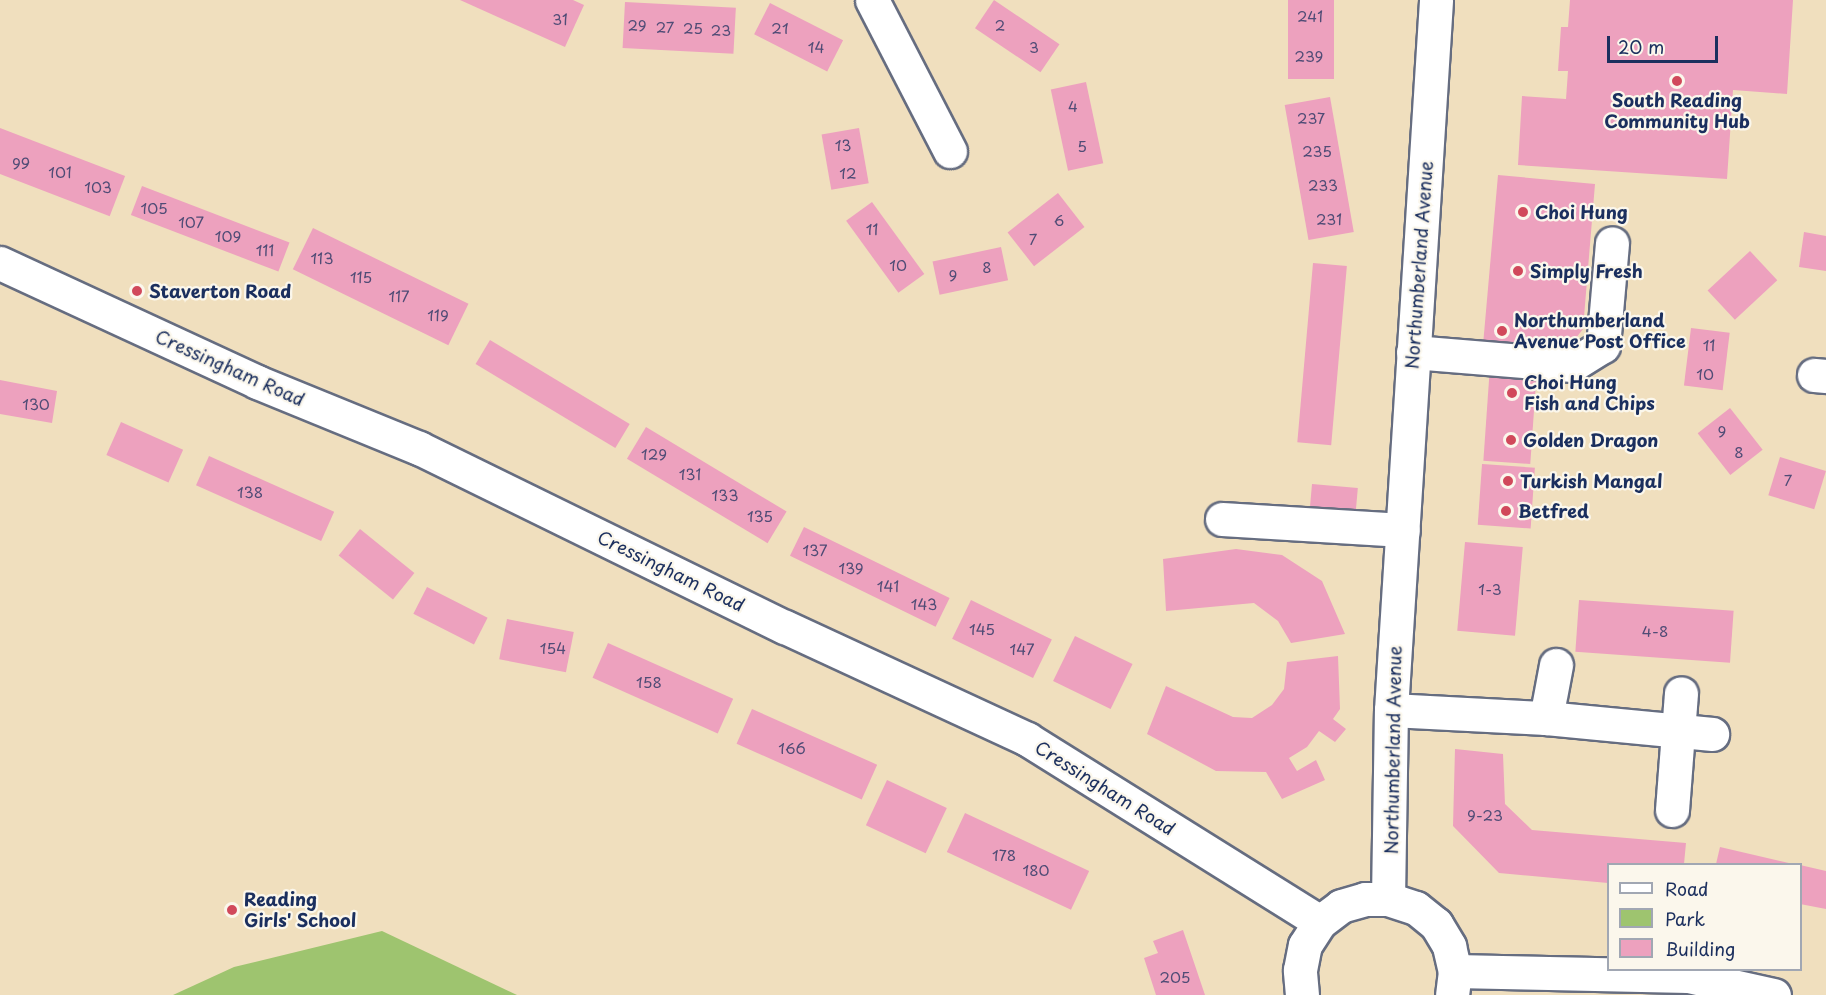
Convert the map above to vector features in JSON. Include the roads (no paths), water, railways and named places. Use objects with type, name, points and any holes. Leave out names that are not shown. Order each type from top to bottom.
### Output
[{"type":"street","points":[[872,0],[950,151]]},
{"type":"street","name":"Northumberland Avenue","points":[[1388,898],[1391,710],[1436,0]]},
{"type":"street","points":[[1413,352],[1572,365],[1603,346],[1612,243]]},
{"type":"street","name":"Cressingham Road","points":[[0,263],[257,382],[419,448],[785,627],[1027,739],[1320,922]]},
{"type":"street","points":[[1222,519],[1402,530]]},
{"type":"street","points":[[1546,718],[1556,665]]},
{"type":"street","points":[[1672,810],[1681,693]]},
{"type":"street","points":[[1391,710],[1546,718],[1678,733],[1712,734]]},
{"type":"street","points":[[1302,995],[1299,970],[1305,945],[1320,922],[1341,906],[1365,899],[1388,898],[1416,908],[1436,924],[1449,946],[1454,983],[1688,976],[1774,995]]},
{"type":"place","name":"South Reading Community Hub","points":[[1677,81]]},
{"type":"place","name":"Choi Hung","points":[[1523,212]]},
{"type":"place","name":"Simply Fresh","points":[[1518,271]]},
{"type":"place","name":"Staverton Road","points":[[137,291]]},
{"type":"place","name":"Northumberland Avenue Post Office","points":[[1502,331]]},
{"type":"place","name":"Choi Hung Fish and Chips","points":[[1512,393]]},
{"type":"place","name":"Golden Dragon","points":[[1511,440]]},
{"type":"place","name":"Turkish Mangal","points":[[1508,481]]},
{"type":"place","name":"Betfred","points":[[1506,511]]},
{"type":"place","name":"Reading Girls' School","points":[[232,910]]}]
